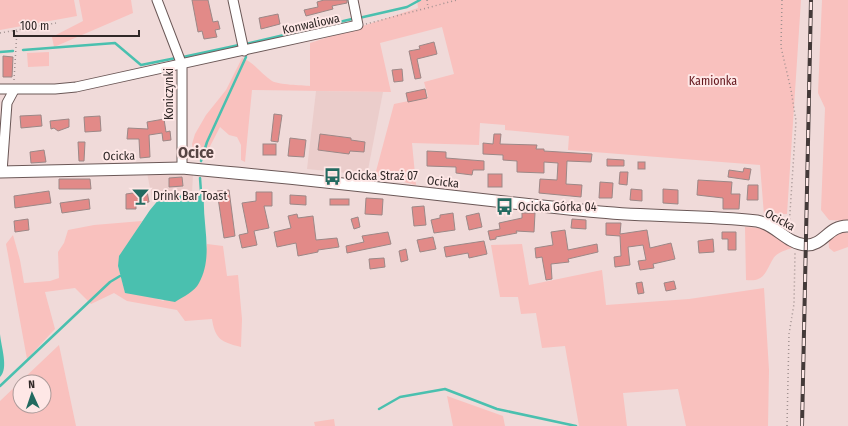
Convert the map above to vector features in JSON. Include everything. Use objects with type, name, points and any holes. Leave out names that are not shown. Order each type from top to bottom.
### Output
[{"type":"street","name":"Koniczynki","points":[[157,0],[182,65],[182,168]]},
{"type":"street","points":[[233,0],[244,51]]},
{"type":"street","name":"Konwaliowa","points":[[0,89],[55,89],[76,87],[358,26],[353,0]]},
{"type":"street","points":[[1,172],[7,103],[14,90]]},
{"type":"street","name":"Ocicka","points":[[1,172],[182,168],[620,214],[760,222],[795,242],[809,245],[815,243],[835,228],[848,226]]},
{"type":"path","points":[[427,0],[428,8]]},
{"type":"path","points":[[358,26],[457,0]]},
{"type":"path","points":[[782,0],[781,47],[791,90],[796,121],[789,223],[790,232],[795,242],[794,304],[789,334],[788,426]]},
{"type":"path","points":[[0,33],[56,23]]},
{"type":"path","points":[[14,90],[17,30]]},
{"type":"shaded area","points":[[316,91],[383,92],[367,175],[307,169]]},
{"type":"shaded area","points":[[147,173],[193,174],[192,194],[186,193],[175,198],[167,195],[160,198],[152,198]]},
{"type":"green space","points":[[0,0],[74,0],[77,16],[0,30]]},
{"type":"green space","points":[[79,0],[131,0],[133,13],[54,47],[52,37],[83,21]]},
{"type":"green space","name":"Kamionka","points":[[417,0],[801,0],[787,214],[764,215],[760,165],[568,150],[569,136],[505,130],[505,125],[480,123],[479,145],[412,143],[416,185],[375,175],[394,104],[428,97],[424,82],[454,74],[442,27],[380,43],[391,92],[252,90],[245,162],[241,160],[241,145],[237,137],[229,135],[220,127],[206,154],[195,159],[192,144],[195,134],[206,115],[226,90],[242,58],[250,62],[272,81],[285,84],[310,86],[310,43],[418,8]]},
{"type":"green space","points":[[822,0],[848,0],[848,221],[829,220],[821,210],[825,108],[818,93]]},
{"type":"green space","points":[[49,52],[49,66],[28,67],[27,53]]},
{"type":"green space","points":[[142,221],[118,266],[125,292],[163,301],[204,268],[207,244],[223,246],[227,276],[238,275],[242,319],[241,347],[220,339],[213,326],[212,319],[185,321],[177,310],[127,301],[114,293],[91,304],[75,288],[45,292],[55,329],[27,359],[6,244],[13,235],[20,260],[24,283],[50,281],[59,278],[58,252],[64,243],[68,230],[94,225]]},
{"type":"green space","points":[[745,227],[783,229],[791,241],[792,248],[776,255],[764,275],[761,278],[752,280],[746,280]]},
{"type":"green space","points":[[828,231],[848,233],[848,247],[834,252],[829,248]]},
{"type":"green space","points":[[522,244],[529,285],[602,270],[606,305],[689,299],[764,288],[769,370],[768,426],[686,426],[678,389],[623,393],[627,426],[579,426],[565,346],[542,348],[536,313],[521,314],[518,297],[500,297],[491,245]]},
{"type":"green space","points":[[59,345],[76,426],[0,426],[0,401],[12,390],[12,414],[52,414],[52,374],[28,374]]},
{"type":"green space","points":[[447,396],[503,416],[505,426],[453,426]]},
{"type":"green space","points":[[334,419],[335,426],[315,426],[314,422]]},
{"type":"water","points":[[201,192],[204,195],[207,251],[203,273],[195,289],[175,302],[125,293],[118,266],[119,256],[150,210],[160,198],[167,195],[175,198],[186,193]]},
{"type":"water","points":[[0,334],[4,357],[4,369],[0,377]]},
{"type":"building","points":[[192,0],[208,0],[213,22],[218,21],[220,29],[215,30],[217,37],[204,39],[202,31],[198,32]]},
{"type":"building","points":[[324,0],[347,0],[347,3],[332,6],[333,9],[306,16],[304,10],[318,7],[317,2]]},
{"type":"building","points":[[278,14],[280,24],[261,29],[259,18]]},
{"type":"building","points":[[434,42],[437,54],[417,59],[421,78],[415,79],[409,51],[420,49],[419,46]]},
{"type":"building","points":[[3,56],[13,57],[12,77],[3,77]]},
{"type":"building","points":[[402,69],[403,81],[394,82],[392,70]]},
{"type":"building","points":[[425,89],[427,98],[408,102],[406,93]]},
{"type":"building","points":[[274,114],[282,115],[278,142],[271,141]]},
{"type":"building","points":[[41,115],[42,126],[21,128],[20,116]]},
{"type":"building","points":[[100,116],[101,131],[85,132],[84,117]]},
{"type":"building","points":[[69,119],[69,127],[58,131],[54,128],[51,129],[50,121]]},
{"type":"building","points":[[164,119],[166,132],[170,131],[171,140],[163,141],[162,133],[149,135],[150,157],[140,158],[139,139],[127,139],[128,128],[148,129],[147,122]]},
{"type":"building","points":[[320,134],[351,138],[351,140],[365,142],[364,152],[350,151],[349,154],[318,150]]},
{"type":"building","points":[[494,134],[501,134],[500,144],[537,145],[536,149],[544,149],[544,151],[592,154],[591,162],[567,161],[566,184],[582,185],[581,197],[539,193],[540,179],[557,180],[558,163],[544,162],[544,173],[517,172],[517,161],[503,160],[503,155],[483,154],[483,143],[493,144]]},
{"type":"building","points":[[290,138],[306,140],[304,157],[288,156]]},
{"type":"building","points":[[78,142],[85,142],[84,161],[79,161]]},
{"type":"building","points":[[263,144],[276,144],[276,155],[263,155]]},
{"type":"building","points":[[44,150],[46,162],[31,163],[30,152]]},
{"type":"building","points":[[427,151],[446,152],[446,158],[484,161],[484,170],[473,170],[472,175],[456,173],[456,167],[427,166]]},
{"type":"building","points":[[607,159],[624,160],[624,166],[607,166]]},
{"type":"building","points":[[638,162],[645,162],[645,169],[638,169]]},
{"type":"building","points":[[744,168],[751,169],[749,180],[728,177],[729,170],[743,172]]},
{"type":"building","points":[[620,172],[628,172],[627,185],[619,184]]},
{"type":"building","points":[[488,174],[502,174],[502,187],[488,187]]},
{"type":"building","points":[[182,177],[183,186],[169,187],[169,178]]},
{"type":"building","points":[[59,179],[90,179],[91,189],[59,189]]},
{"type":"building","points":[[698,180],[732,182],[731,194],[740,194],[739,209],[723,209],[723,198],[697,195]]},
{"type":"building","points":[[600,182],[613,183],[612,198],[599,198]]},
{"type":"building","points":[[748,185],[758,185],[758,200],[747,200]]},
{"type":"building","points":[[631,189],[642,190],[642,201],[630,200]]},
{"type":"building","points":[[663,189],[678,190],[678,204],[663,203]]},
{"type":"building","points":[[229,190],[235,236],[224,238],[217,191]]},
{"type":"building","points":[[49,191],[51,203],[15,208],[14,196]]},
{"type":"building","points":[[147,191],[149,202],[136,204],[136,209],[126,209],[126,194]]},
{"type":"building","points":[[256,192],[272,192],[272,206],[264,206],[269,228],[254,231],[257,245],[242,248],[239,235],[248,233],[242,203],[256,201]]},
{"type":"building","points":[[290,195],[306,196],[306,205],[290,204]]},
{"type":"building","points":[[366,198],[383,199],[382,215],[365,214]]},
{"type":"building","points":[[89,199],[90,209],[62,213],[60,203]]},
{"type":"building","points":[[330,199],[349,199],[349,205],[330,205]]},
{"type":"building","points":[[424,206],[426,225],[414,226],[412,207]]},
{"type":"building","points":[[453,213],[455,230],[434,233],[431,220],[440,218],[440,215]]},
{"type":"building","points":[[479,213],[482,227],[469,230],[466,216]]},
{"type":"building","points":[[522,213],[535,213],[534,232],[516,231],[517,233],[496,237],[496,239],[490,240],[488,231],[500,229],[499,223],[522,218]]},
{"type":"building","points":[[297,214],[298,218],[313,216],[316,240],[337,238],[339,247],[318,250],[318,252],[298,256],[296,243],[277,247],[274,232],[291,228],[288,216]]},
{"type":"building","points":[[358,217],[360,227],[354,229],[351,219]]},
{"type":"building","points":[[28,219],[29,230],[15,232],[14,221]]},
{"type":"building","points":[[572,219],[586,220],[586,229],[571,228]]},
{"type":"building","points":[[606,223],[621,223],[620,234],[647,230],[650,248],[671,243],[675,259],[653,264],[654,268],[640,270],[638,261],[646,260],[643,245],[628,247],[630,265],[615,267],[614,257],[621,256],[620,236],[606,235]]},
{"type":"building","points":[[565,230],[568,250],[597,244],[598,252],[568,259],[569,262],[551,264],[552,279],[546,280],[542,257],[536,258],[535,248],[553,245],[551,232]]},
{"type":"building","points":[[388,232],[391,244],[347,253],[346,246],[364,242],[362,236]]},
{"type":"building","points":[[722,232],[736,232],[736,250],[728,250],[728,239],[722,239]]},
{"type":"building","points":[[433,237],[436,249],[420,252],[417,240]]},
{"type":"building","points":[[713,239],[714,252],[699,253],[698,241]]},
{"type":"building","points":[[484,241],[487,254],[469,258],[468,253],[446,257],[444,247]]},
{"type":"building","points":[[406,249],[408,260],[401,262],[399,251]]},
{"type":"building","points":[[384,258],[385,267],[370,269],[369,259]]},
{"type":"building","points":[[674,281],[676,289],[666,291],[664,283]]},
{"type":"building","points":[[642,282],[644,293],[638,294],[636,283]]},
{"type":"waterway","points":[[359,18],[407,7],[420,0]]},
{"type":"waterway","points":[[246,44],[352,19]]},
{"type":"waterway","points":[[23,50],[115,43],[141,65],[176,58]]},
{"type":"waterway","points":[[183,57],[239,45]]},
{"type":"waterway","points":[[0,52],[13,51]]},
{"type":"waterway","points":[[201,161],[207,142],[246,57]]},
{"type":"waterway","points":[[200,178],[201,192]]},
{"type":"waterway","points":[[0,386],[110,282],[120,276]]},
{"type":"waterway","points":[[379,409],[400,397],[445,389],[497,409],[576,426]]},
{"type":"railway","points":[[802,426],[811,0]]},
{"type":"place","name":"Ocicka Straż 07","points":[[332,176]]},
{"type":"place","name":"Drink Bar Toast","points":[[140,196]]},
{"type":"place","name":"Ocicka Górka 04","points":[[505,207]]},
{"type":"district","name":"Ocice","points":[[196,152]]}]
